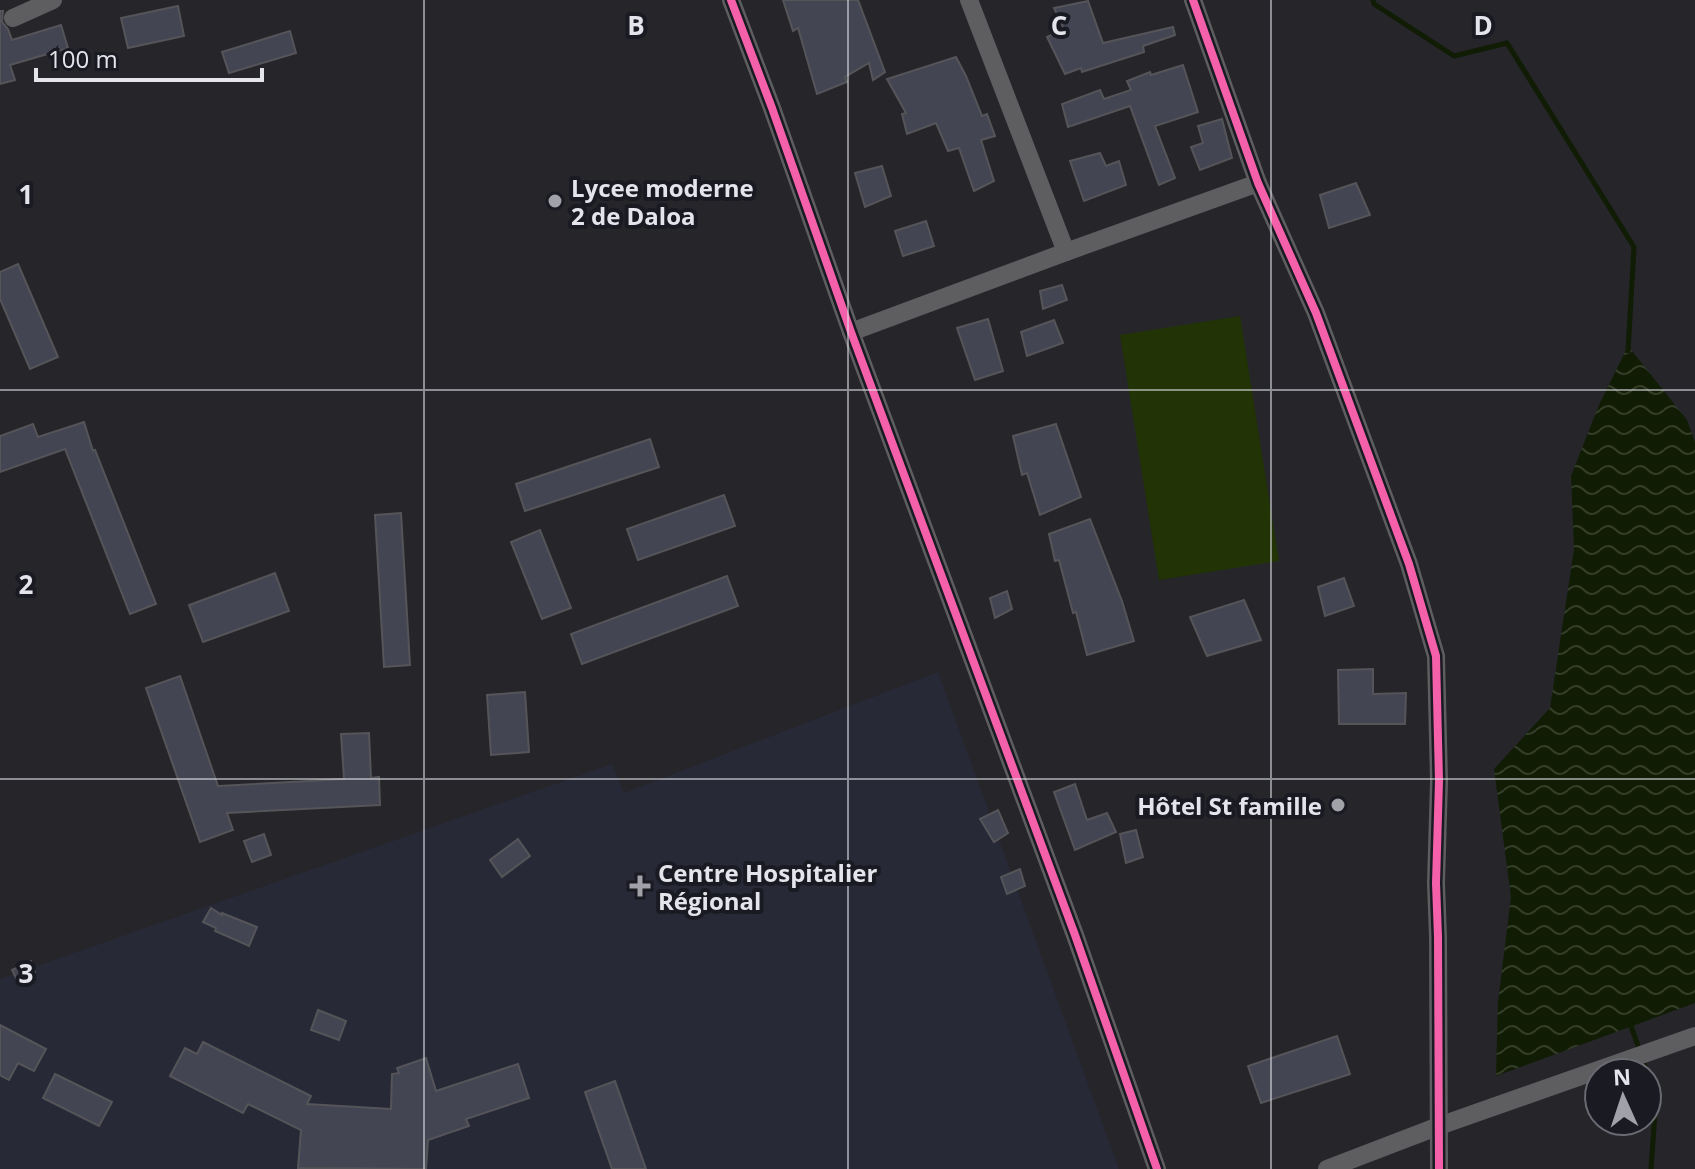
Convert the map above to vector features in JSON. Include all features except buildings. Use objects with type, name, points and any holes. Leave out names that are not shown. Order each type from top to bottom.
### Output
[{"type":"street","points":[[13,18],[53,0]]},
{"type":"street","points":[[731,0],[1075,935],[1157,1169]]},
{"type":"street","points":[[969,0],[1066,252]]},
{"type":"street","points":[[1193,0],[1258,183],[1322,328],[1409,564],[1436,656],[1439,1169]]},
{"type":"street","points":[[851,332],[1258,183]]},
{"type":"street","points":[[1327,1169],[1695,1036]]},
{"type":"shaded area","name":"Centre Hospitalier Régional","points":[[938,672],[1119,1169],[0,1169],[0,979],[612,764],[624,793]]},
{"type":"green space","points":[[1240,316],[1279,561],[1159,580],[1120,335]]},
{"type":"water","points":[[1628,346],[1687,420],[1695,442],[1695,1003],[1496,1076],[1498,1002],[1511,897],[1494,769],[1550,708],[1574,549],[1571,476],[1599,405]]},
{"type":"waterway","points":[[1373,0],[1374,4],[1454,56],[1507,43],[1634,247],[1628,351]]},
{"type":"waterway","points":[[1629,1020],[1656,1098],[1651,1169]]},
{"type":"cycle path","points":[[731,0],[1075,935],[1157,1169]]},
{"type":"cycle path","points":[[1193,0],[1258,183],[1316,313],[1409,564],[1436,656],[1439,1169]]},
{"type":"place","name":"Lycee moderne 2 de Daloa","points":[[555,201]]},
{"type":"place","name":"Hôtel St famille","points":[[1338,805]]},
{"type":"place","name":"Centre Hospitalier Régional","points":[[640,886]]}]
